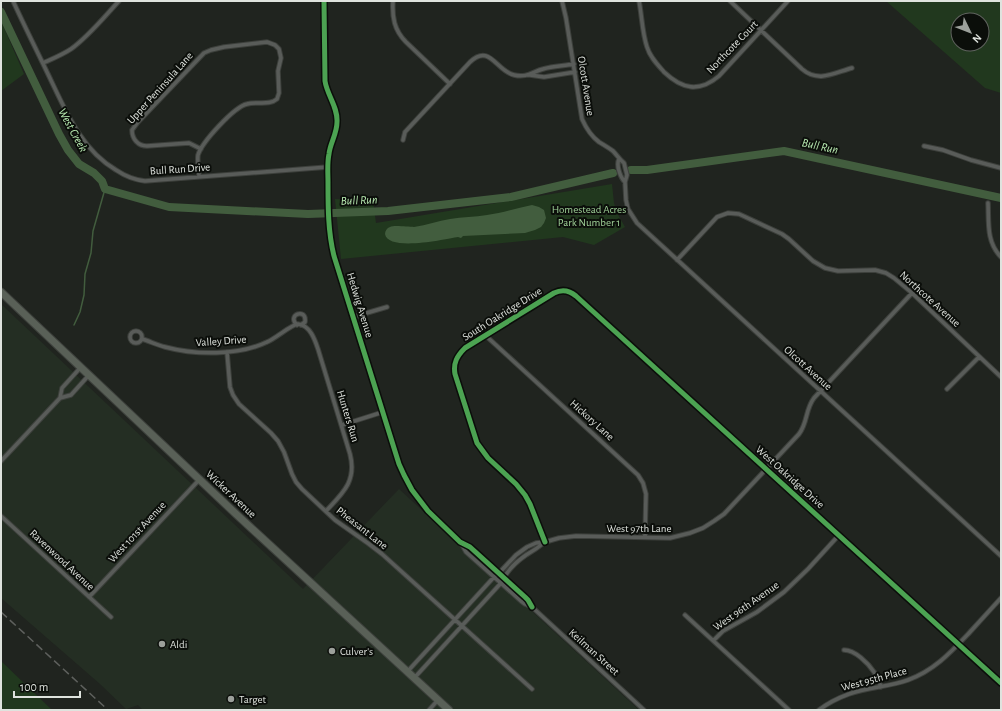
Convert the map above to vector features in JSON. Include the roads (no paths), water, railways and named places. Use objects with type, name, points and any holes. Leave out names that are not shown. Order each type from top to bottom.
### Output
[{"type":"highway","name":"Wicker Avenue","points":[[1,292],[199,480],[449,710]]},
{"type":"street","name":"Bull Run Drive","points":[[12,1],[71,121],[79,134],[94,153],[107,165],[124,174],[145,181],[328,167]]},
{"type":"street","points":[[43,63],[68,50],[79,42],[120,1]]},
{"type":"street","name":"Hedwig Avenue","points":[[324,1],[325,81],[328,93],[336,110],[338,123],[329,154],[328,167],[329,219],[332,249],[399,464],[409,485],[428,512],[460,542],[466,552],[494,576]]},
{"type":"street","points":[[393,1],[393,18],[395,26],[401,36],[450,84]]},
{"type":"street","name":"Olcott Avenue","points":[[562,1],[584,124],[593,136],[609,148],[624,163],[627,175],[624,182]]},
{"type":"street","name":"Northcote Court","points":[[639,1],[646,46],[654,61],[670,77],[684,86],[691,87],[701,86],[713,81],[788,1]]},
{"type":"street","points":[[730,1],[802,69],[811,75],[825,76],[852,68]]},
{"type":"street","name":"Upper Peninsula Lane","points":[[267,42],[275,45],[279,49],[281,58],[278,71],[279,93],[277,99],[272,102],[252,102],[239,107],[208,138],[201,149],[189,143],[145,146],[140,145],[132,135],[132,130],[204,53],[219,48],[267,42]]},
{"type":"street","points":[[403,140],[405,132],[472,60],[478,56],[488,56],[505,71],[520,76],[529,75],[544,77],[575,72]]},
{"type":"street","points":[[529,75],[543,69],[574,64]]},
{"type":"street","points":[[924,146],[943,150],[971,160],[1001,168]]},
{"type":"street","points":[[199,177],[198,159],[201,149]]},
{"type":"street","name":"Olcott Avenue","points":[[619,159],[617,163],[621,178],[624,182],[628,209],[640,227],[1001,556]]},
{"type":"street","points":[[988,202],[990,238],[996,252],[1001,257]]},
{"type":"street","name":"Northcote Avenue","points":[[677,260],[717,217],[728,213],[735,213],[782,234],[813,261],[821,266],[843,271],[871,270],[882,272],[894,278],[912,293],[1001,377]]},
{"type":"street","name":"South Oakridge Drive","points":[[545,542],[530,504],[523,492],[488,458],[477,443],[454,367],[459,354],[465,348],[554,293],[564,290]]},
{"type":"street","name":"West Oakridge Drive","points":[[564,290],[571,292],[576,296],[1001,683]]},
{"type":"street","name":"West 97th Lane","points":[[407,672],[494,576],[523,550],[536,543],[570,537],[676,537],[708,525],[724,514],[801,431],[805,424],[807,411],[820,391],[912,293]]},
{"type":"street","points":[[353,317],[387,307]]},
{"type":"street","name":"Valley Drive","points":[[142,339],[166,347],[189,352],[227,352],[243,350],[261,345],[293,325],[299,325]]},
{"type":"street","name":"Hunters Run","points":[[299,325],[307,328],[316,344],[352,459],[352,473],[350,481],[346,489],[326,511]]},
{"type":"street","name":"Hickory Lane","points":[[485,335],[638,475],[643,483],[646,494],[645,537]]},
{"type":"street","name":"Pheasant Lane","points":[[227,352],[230,387],[235,398],[239,404],[278,441],[284,452],[292,474],[302,489],[343,526],[380,552],[532,689]]},
{"type":"street","points":[[947,389],[979,357]]},
{"type":"street","points":[[60,398],[62,388],[81,367]]},
{"type":"street","points":[[1,461],[60,398],[71,395],[90,375]]},
{"type":"street","points":[[342,425],[383,412]]},
{"type":"street","name":"West 101st Avenue","points":[[89,597],[199,480]]},
{"type":"street","name":"Ravenwood Avenue","points":[[1,516],[111,617]]},
{"type":"street","name":"West 96th Avenue","points":[[714,640],[723,631],[757,612],[784,592],[808,570],[839,535]]},
{"type":"street","name":"Hedwig Avenue","points":[[460,542],[470,547],[499,573]]},
{"type":"street","name":"West 97th Lane","points":[[413,677],[501,583],[504,577],[519,561],[545,542]]},
{"type":"street","name":"Keilman Street","points":[[499,573],[528,600],[532,607],[644,710]]},
{"type":"street","name":"Keilman Street","points":[[494,576],[521,601],[532,607]]},
{"type":"street","name":"West 95th Place","points":[[819,710],[849,694],[908,680],[928,671],[943,660],[959,644],[1001,598]]},
{"type":"street","points":[[685,615],[789,710]]},
{"type":"street","points":[[844,650],[855,653],[870,666],[875,672],[881,687]]},
{"type":"street","points":[[429,710],[438,700]]},
{"type":"waterway","name":"Bull Run","points":[[1,12],[59,134],[68,150],[79,164],[94,173],[102,181],[105,189],[169,207],[308,214],[388,211],[511,197],[613,173]]},
{"type":"waterway","name":"Bull Run","points":[[631,170],[647,170],[784,151],[1001,198]]},
{"type":"waterway","name":"West Creek","points":[[74,325],[80,312],[84,295],[85,274],[91,253],[93,231],[105,189]]},
{"type":"railway","points":[[1,612],[108,710]]},
{"type":"place","name":"Aldi","points":[[162,644]]},
{"type":"place","name":"Culver's","points":[[332,651]]},
{"type":"place","name":"Target","points":[[231,699]]},
{"type":"park label","name":"Homestead Acres Park Number 1","points":[[589,215]]}]
